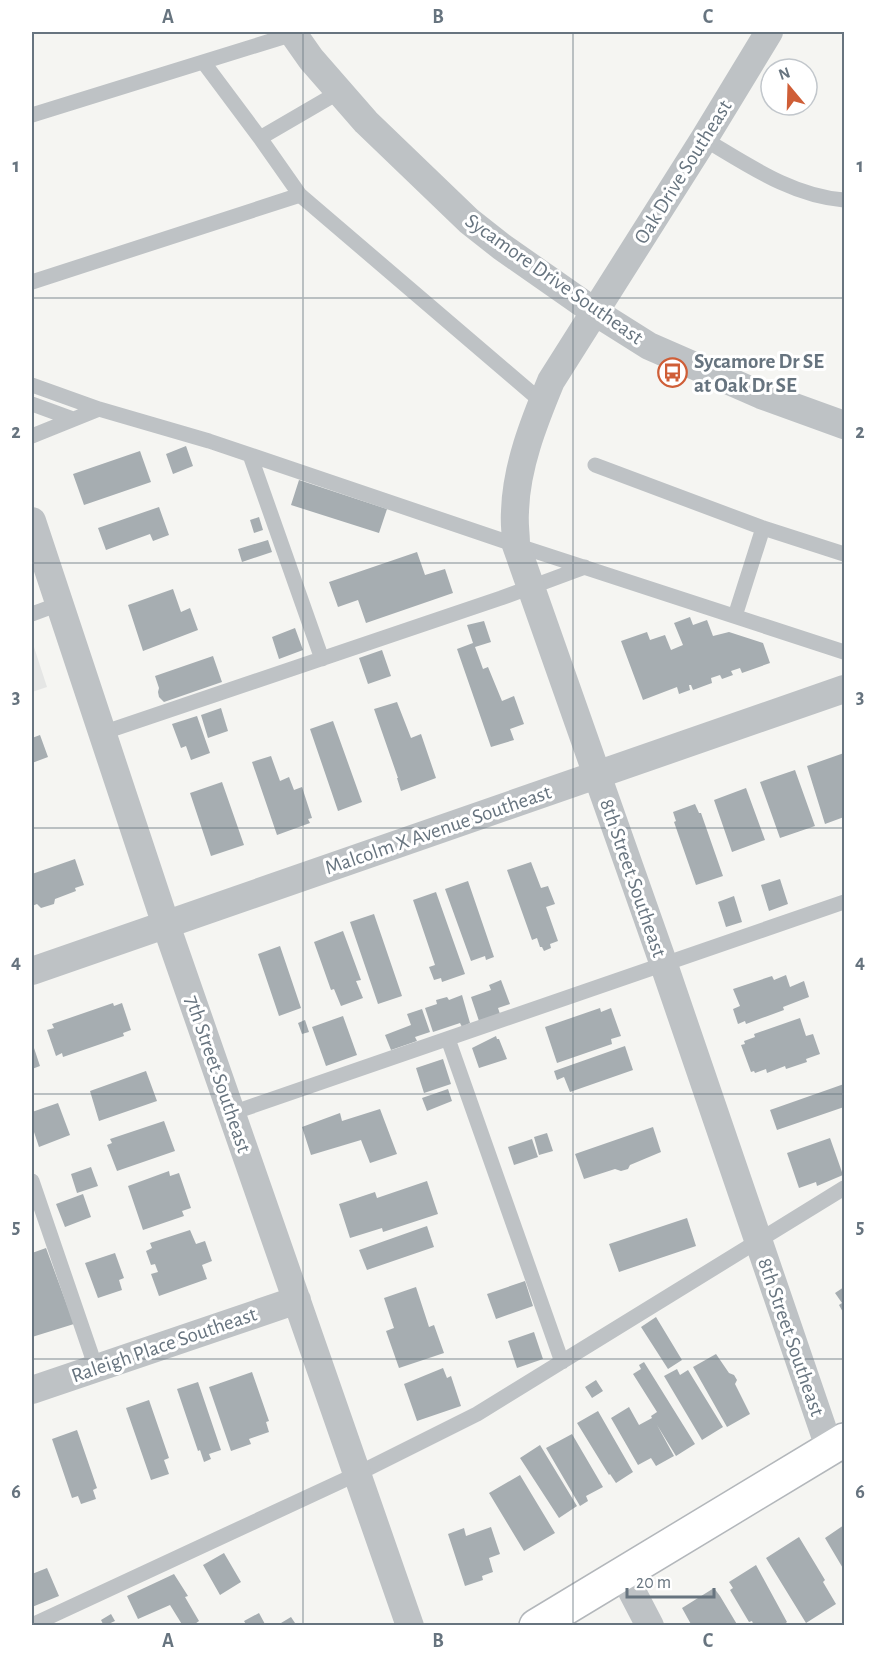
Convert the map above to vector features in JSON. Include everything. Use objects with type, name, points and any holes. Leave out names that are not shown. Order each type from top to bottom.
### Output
[{"type":"main road","points":[[536,1626],[837,1445]]},
{"type":"street","name":"Oak Drive Southeast","points":[[595,312],[769,32]]},
{"type":"street","name":"Sycamore Drive Southeast","points":[[293,33],[311,59],[366,122],[469,221],[502,247],[595,312],[649,346],[761,395],[844,425]]},
{"type":"street","name":"8th Street Southeast","points":[[595,312],[550,381],[542,402],[518,481],[514,512],[516,545],[664,965],[758,1242],[837,1445]]},
{"type":"street","name":"7th Street Southeast","points":[[32,521],[166,925],[410,1626]]},
{"type":"street","name":"Malcolm X Avenue Southeast","points":[[32,971],[844,689]]},
{"type":"street","name":"Raleigh Place Southeast","points":[[32,1390],[297,1300]]},
{"type":"street","points":[[623,1574],[650,1626]]},
{"type":"lane","points":[[32,115],[204,63],[293,33]]},
{"type":"lane","points":[[204,63],[300,195],[542,402]]},
{"type":"lane","points":[[260,138],[339,92]]},
{"type":"lane","points":[[704,139],[757,170],[796,189],[827,199],[844,200]]},
{"type":"lane","points":[[32,282],[300,195]]},
{"type":"lane","points":[[32,385],[99,409],[250,455],[844,652]]},
{"type":"lane","points":[[32,404],[73,419]]},
{"type":"lane","points":[[32,436],[99,409]]},
{"type":"lane","points":[[250,455],[321,659]]},
{"type":"lane","points":[[595,465],[763,528],[844,554]]},
{"type":"lane","points":[[735,616],[763,528]]},
{"type":"lane","points":[[102,733],[585,567]]},
{"type":"lane","points":[[32,614],[60,604]]},
{"type":"lane","points":[[232,1113],[844,902]]},
{"type":"lane","points":[[448,1039],[562,1362]]},
{"type":"lane","points":[[32,1185],[96,1368]]},
{"type":"lane","points":[[32,1625],[116,1588],[357,1474],[477,1414],[844,1188]]},
{"type":"shaded area","points":[[32,641],[47,687],[32,692]]},
{"type":"building","points":[[186,446],[193,466],[173,474],[166,454]]},
{"type":"building","points":[[140,451],[151,482],[84,505],[73,474]]},
{"type":"building","points":[[299,480],[387,509],[379,533],[291,505]]},
{"type":"building","points":[[159,507],[169,535],[153,541],[150,534],[106,550],[98,528]]},
{"type":"building","points":[[259,517],[263,530],[254,533],[250,520]]},
{"type":"building","points":[[268,540],[272,552],[242,562],[238,549]]},
{"type":"building","points":[[417,552],[425,575],[445,569],[453,593],[366,623],[358,600],[338,607],[329,582]]},
{"type":"building","points":[[173,589],[181,612],[190,608],[198,630],[143,651],[128,605]]},
{"type":"building","points":[[690,617],[693,625],[707,620],[713,636],[729,632],[763,643],[770,663],[742,673],[740,668],[731,671],[733,675],[722,679],[720,675],[711,678],[712,683],[693,690],[689,685],[690,690],[679,694],[677,687],[643,700],[621,641],[647,632],[650,640],[665,635],[671,650],[683,645],[674,623]]},
{"type":"building","points":[[484,621],[491,642],[475,647],[483,669],[488,667],[502,701],[514,696],[524,724],[510,729],[514,740],[491,747],[457,649],[473,643],[467,625]]},
{"type":"building","points":[[295,628],[303,650],[279,659],[272,637]]},
{"type":"building","points":[[382,650],[391,676],[368,684],[359,658]]},
{"type":"building","points":[[213,656],[222,682],[164,702],[159,697],[155,676]]},
{"type":"building","points":[[397,702],[411,738],[421,734],[436,778],[401,791],[374,709]]},
{"type":"building","points":[[221,708],[228,731],[208,738],[201,715]]},
{"type":"building","points":[[197,716],[210,753],[191,760],[186,746],[181,748],[172,724]]},
{"type":"building","points":[[333,721],[362,802],[338,811],[310,729]]},
{"type":"building","points":[[40,735],[48,757],[32,763],[32,738]]},
{"type":"building","points":[[844,753],[844,817],[825,824],[807,766]]},
{"type":"building","points":[[271,756],[280,781],[289,777],[294,790],[302,787],[312,818],[308,819],[310,823],[277,835],[252,762]]},
{"type":"building","points":[[795,770],[815,826],[780,838],[760,782]]},
{"type":"building","points":[[222,782],[244,845],[211,856],[190,793]]},
{"type":"building","points":[[746,788],[765,840],[732,852],[714,800]]},
{"type":"building","points":[[695,804],[701,813],[723,876],[696,885],[674,822],[676,821],[673,812]]},
{"type":"building","points":[[75,859],[84,885],[75,888],[76,891],[55,899],[54,904],[41,908],[37,904],[32,906],[32,874]]},
{"type":"building","points":[[531,862],[541,888],[548,886],[555,904],[546,907],[558,941],[550,944],[551,948],[544,951],[537,938],[532,940],[507,870]]},
{"type":"building","points":[[780,879],[788,904],[769,911],[761,885]]},
{"type":"building","points":[[468,881],[494,957],[486,960],[485,956],[471,961],[445,889]]},
{"type":"building","points":[[436,892],[465,974],[442,982],[441,978],[434,980],[429,967],[435,965],[413,900]]},
{"type":"building","points":[[734,896],[742,922],[726,927],[718,902]]},
{"type":"building","points":[[374,914],[402,996],[378,1004],[350,922]]},
{"type":"building","points":[[343,931],[361,980],[356,981],[363,998],[341,1006],[334,989],[331,990],[314,942]]},
{"type":"building","points":[[280,946],[301,1008],[279,1016],[258,954]]},
{"type":"building","points":[[786,975],[790,987],[804,981],[809,997],[783,1007],[784,1010],[746,1024],[745,1021],[738,1024],[733,1009],[740,1006],[733,989],[772,976],[774,980]]},
{"type":"building","points":[[501,980],[510,1004],[498,1008],[500,1014],[479,1021],[471,997],[491,990],[489,985]]},
{"type":"building","points":[[462,995],[470,1023],[462,1027],[460,1023],[433,1032],[425,1008],[437,1004],[436,1000],[447,997],[449,1000]]},
{"type":"building","points":[[113,1003],[114,1006],[122,1003],[131,1030],[123,1033],[124,1036],[63,1057],[62,1053],[56,1056],[47,1030],[54,1028],[52,1024]]},
{"type":"building","points":[[600,1008],[601,1012],[611,1008],[621,1036],[611,1039],[612,1044],[557,1063],[545,1027]]},
{"type":"building","points":[[422,1009],[430,1032],[415,1037],[417,1041],[391,1050],[385,1035],[411,1025],[407,1014]]},
{"type":"building","points":[[343,1016],[357,1055],[326,1066],[312,1027]]},
{"type":"building","points":[[800,1018],[806,1036],[813,1034],[820,1054],[806,1059],[807,1062],[786,1069],[785,1066],[767,1073],[766,1069],[751,1072],[741,1045],[745,1044],[744,1041],[755,1037],[754,1034]]},
{"type":"building","points":[[305,1020],[309,1032],[302,1034],[298,1023]]},
{"type":"building","points":[[496,1036],[507,1059],[479,1068],[472,1048]]},
{"type":"building","points":[[32,1042],[40,1066],[32,1069]]},
{"type":"building","points":[[625,1046],[633,1070],[570,1092],[564,1077],[557,1080],[554,1071]]},
{"type":"building","points":[[443,1059],[451,1084],[424,1093],[416,1068]]},
{"type":"building","points":[[146,1071],[157,1101],[99,1121],[90,1091]]},
{"type":"building","points":[[844,1084],[844,1107],[777,1130],[770,1110]]},
{"type":"building","points":[[448,1089],[452,1101],[427,1111],[422,1098]]},
{"type":"building","points":[[58,1103],[70,1135],[39,1147],[32,1126],[32,1112]]},
{"type":"building","points":[[380,1109],[397,1154],[370,1163],[361,1140],[311,1155],[302,1127],[340,1113],[342,1121]]},
{"type":"building","points":[[164,1121],[175,1151],[117,1171],[107,1145],[112,1143],[110,1139]]},
{"type":"building","points":[[653,1127],[661,1152],[630,1165],[628,1169],[621,1171],[615,1169],[584,1179],[575,1154]]},
{"type":"building","points":[[547,1133],[553,1151],[539,1155],[534,1137]]},
{"type":"building","points":[[830,1138],[843,1175],[817,1186],[816,1182],[799,1188],[787,1153]]},
{"type":"building","points":[[532,1139],[538,1157],[514,1165],[508,1147]]},
{"type":"building","points":[[91,1167],[98,1186],[77,1193],[71,1174]]},
{"type":"building","points":[[169,1171],[170,1176],[179,1173],[191,1208],[182,1211],[184,1216],[143,1230],[128,1186]]},
{"type":"building","points":[[427,1181],[438,1214],[383,1232],[382,1228],[350,1238],[339,1204],[375,1192],[377,1198]]},
{"type":"building","points":[[83,1194],[91,1217],[65,1227],[56,1204]]},
{"type":"building","points":[[687,1218],[696,1246],[619,1272],[609,1244]]},
{"type":"building","points":[[427,1226],[434,1247],[367,1270],[359,1250]]},
{"type":"building","points":[[190,1230],[196,1244],[205,1241],[212,1261],[202,1265],[207,1279],[159,1296],[151,1274],[158,1272],[155,1264],[151,1265],[146,1251],[152,1248],[150,1243]]},
{"type":"building","points":[[46,1248],[74,1324],[32,1337],[32,1289],[34,1288],[32,1253]]},
{"type":"building","points":[[115,1253],[124,1278],[119,1280],[122,1290],[98,1298],[85,1263]]},
{"type":"building","points":[[525,1281],[533,1306],[496,1319],[487,1294]]},
{"type":"building","points":[[416,1287],[429,1327],[434,1325],[444,1353],[399,1368],[386,1331],[394,1328],[384,1298]]},
{"type":"building","points":[[844,1287],[844,1314],[839,1305],[842,1303],[835,1293]]},
{"type":"building","points":[[656,1317],[682,1360],[668,1369],[641,1327]]},
{"type":"building","points":[[534,1332],[543,1359],[517,1368],[508,1341]]},
{"type":"building","points":[[716,1354],[729,1373],[737,1380],[735,1384],[750,1414],[727,1427],[693,1367]]},
{"type":"building","points":[[644,1362],[695,1444],[676,1456],[657,1425],[674,1456],[656,1466],[651,1458],[638,1465],[611,1418],[629,1407],[639,1425],[652,1418],[651,1416],[657,1412],[633,1374],[641,1369],[639,1365]]},
{"type":"building","points":[[443,1368],[447,1378],[451,1376],[461,1406],[417,1421],[404,1384]]},
{"type":"building","points":[[677,1369],[680,1375],[688,1370],[723,1427],[702,1440],[664,1376]]},
{"type":"building","points":[[252,1372],[269,1421],[266,1422],[269,1432],[249,1439],[251,1444],[231,1451],[209,1387]]},
{"type":"building","points":[[596,1380],[603,1391],[592,1398],[585,1387]]},
{"type":"building","points":[[198,1382],[221,1450],[209,1454],[211,1459],[204,1462],[200,1450],[198,1451],[177,1389]]},
{"type":"building","points":[[149,1400],[169,1458],[164,1460],[169,1474],[151,1480],[126,1408]]},
{"type":"building","points":[[598,1411],[633,1472],[616,1483],[577,1423]]},
{"type":"building","points":[[77,1430],[97,1488],[93,1490],[96,1499],[81,1504],[78,1496],[72,1498],[52,1439]]},
{"type":"building","points":[[572,1434],[603,1487],[586,1496],[588,1501],[580,1506],[546,1448]]},
{"type":"building","points":[[540,1445],[577,1506],[559,1518],[520,1458]]},
{"type":"building","points":[[520,1475],[555,1533],[524,1551],[489,1493]]},
{"type":"building","points":[[844,1525],[844,1570],[825,1538]]},
{"type":"building","points":[[491,1527],[500,1554],[489,1558],[493,1572],[482,1576],[483,1580],[465,1586],[448,1534],[464,1528],[466,1536]]},
{"type":"building","points":[[799,1537],[825,1580],[823,1582],[836,1604],[806,1623],[766,1558]]},
{"type":"building","points":[[224,1553],[241,1582],[220,1595],[203,1565]]},
{"type":"building","points":[[756,1565],[787,1622],[782,1626],[754,1626],[752,1621],[749,1622],[730,1590],[733,1588],[729,1582]]},
{"type":"building","points":[[47,1568],[59,1596],[32,1607],[32,1574]]},
{"type":"building","points":[[174,1574],[188,1596],[185,1597],[199,1621],[192,1626],[183,1626],[170,1605],[138,1619],[127,1596]]},
{"type":"building","points":[[714,1588],[738,1626],[692,1626],[682,1608]]},
{"type":"building","points":[[259,1613],[266,1626],[247,1626],[244,1621]]},
{"type":"building","points":[[111,1614],[115,1621],[104,1626],[101,1620]]},
{"type":"building","points":[[291,1617],[297,1626],[276,1626]]},
{"type":"place","name":"Sycamore Dr SE at Oak Dr SE","points":[[673,373]]}]
